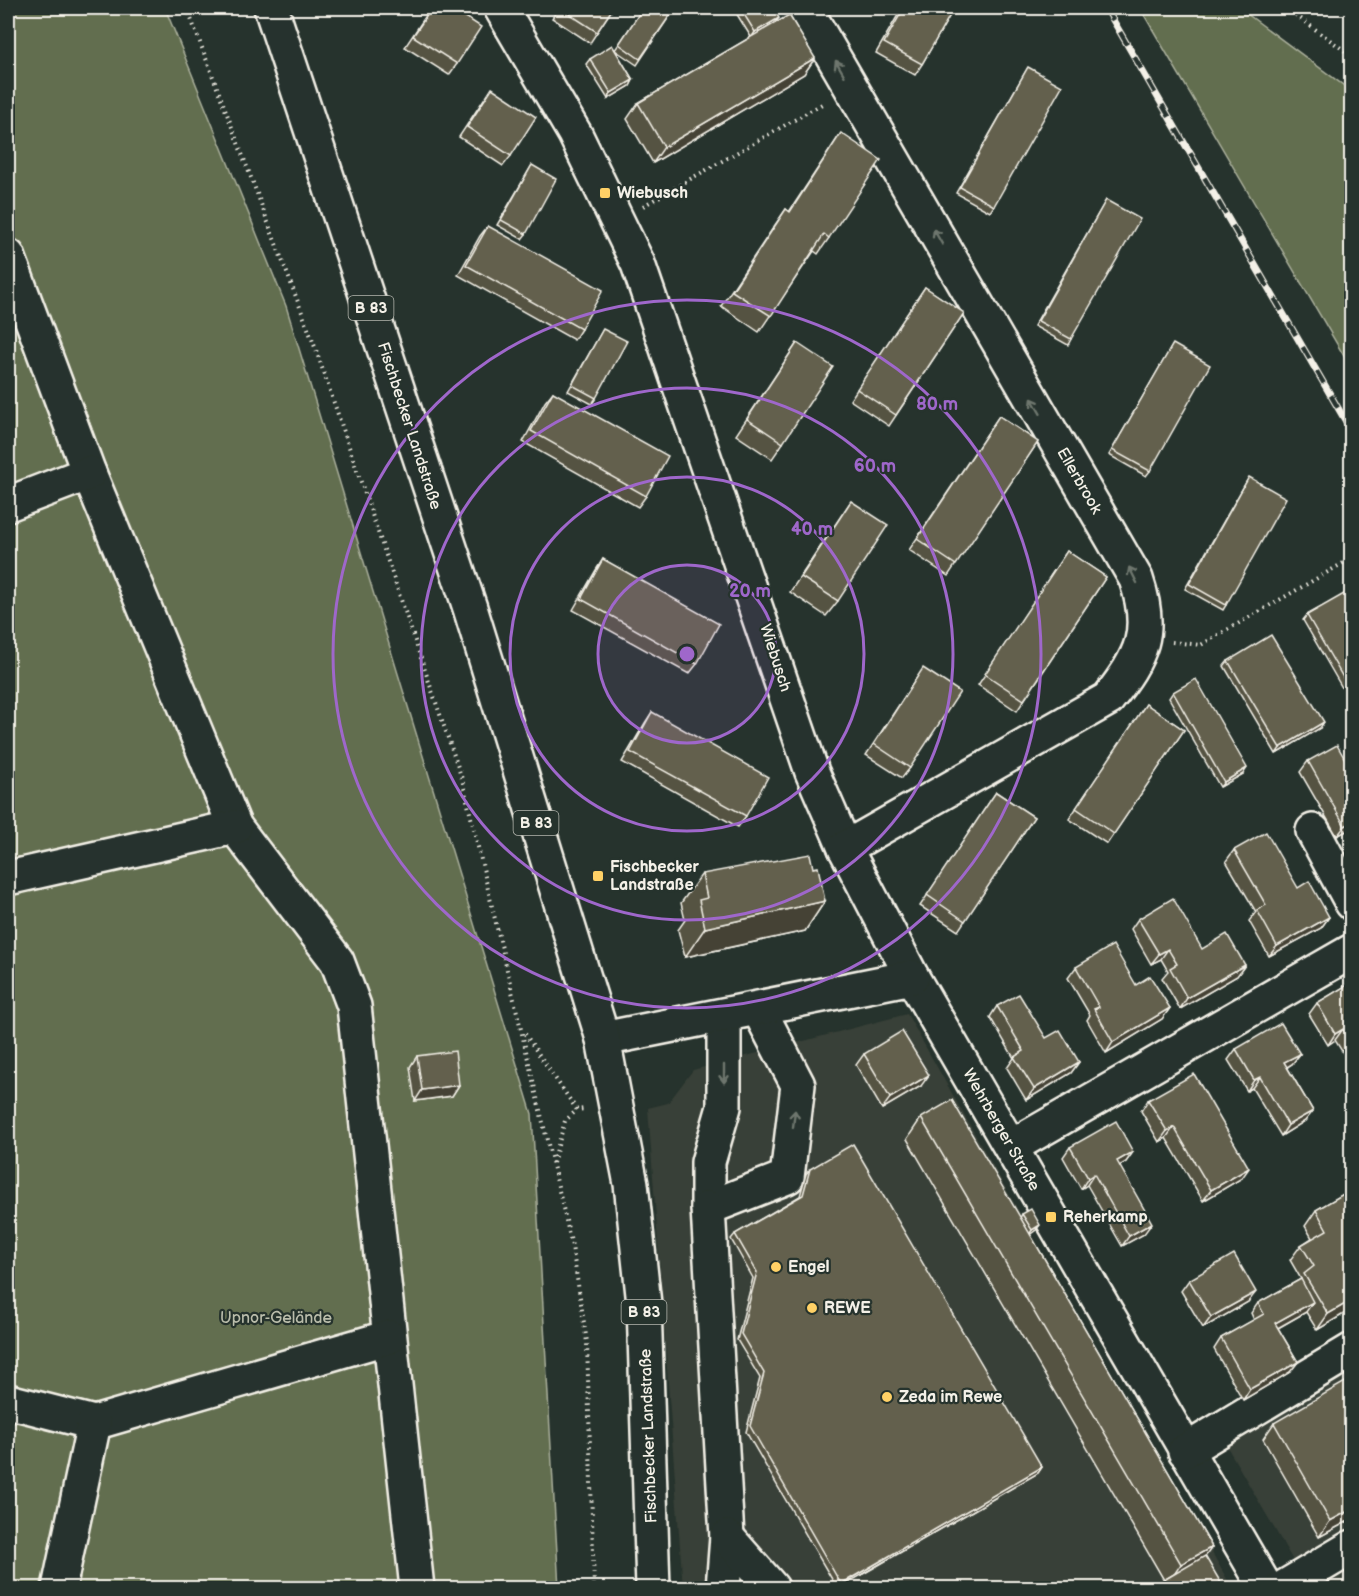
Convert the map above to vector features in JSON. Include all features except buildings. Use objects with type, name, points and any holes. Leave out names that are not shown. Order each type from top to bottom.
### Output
[{"type":"street","name":"Fischbecker Landstraße","points":[[271,8],[470,608],[603,1039],[631,1184],[644,1304],[653,1588]]},
{"type":"street","name":"Wiebusch","points":[[501,8],[575,134],[619,220],[652,304],[812,772],[845,848],[912,977]]},
{"type":"street","name":"Ellerbrook","points":[[805,8],[1136,579],[1146,608],[1145,631],[1131,670],[1108,699],[845,848]]},
{"type":"street","points":[[8,256],[90,473],[235,827],[337,961],[354,1005],[417,1588]]},
{"type":"street","points":[[8,504],[90,473]]},
{"type":"street","points":[[8,878],[235,827]]},
{"type":"street","points":[[1313,831],[1352,903]]},
{"type":"street","points":[[1011,1147],[1352,951]]},
{"type":"street","points":[[603,1039],[759,1010],[912,977]]},
{"type":"street","name":"Wehrberger Straße","points":[[912,977],[1266,1588]]},
{"type":"street","points":[[708,1208],[787,1177],[798,1085],[759,1010]]},
{"type":"street","points":[[723,1588],[728,1538],[708,1208],[708,1162],[724,1107],[724,1016]]},
{"type":"street","points":[[8,1401],[94,1423],[389,1337]]},
{"type":"street","points":[[1185,1451],[1352,1350]]},
{"type":"street","points":[[59,1588],[94,1423]]},
{"type":"street","points":[[728,1538],[772,1588]]},
{"type":"street","points":[[1283,1588],[1352,1547]]},
{"type":"path","points":[[187,8],[315,347],[462,780],[523,1030],[572,1246],[587,1342],[594,1588]]},
{"type":"path","points":[[1286,8],[1352,56]]},
{"type":"path","points":[[619,220],[851,87]]},
{"type":"path","points":[[1145,631],[1176,644],[1201,645],[1352,558]]},
{"type":"path","points":[[523,1030],[577,1110]]},
{"type":"path","points":[[553,1164],[566,1121],[577,1110],[616,1107]]},
{"type":"shaded area","points":[[907,1014],[1232,1588],[683,1588],[648,1108],[668,1103],[693,1070]]},
{"type":"shaded area","points":[[1351,1363],[1351,1588],[1309,1588],[1222,1438]]},
{"type":"green space","name":"Upnor-Gelände","points":[[8,8],[165,8],[286,306],[532,1114],[559,1588],[8,1588]]},
{"type":"green space","points":[[1155,8],[1239,8],[1351,91],[1351,368],[1143,13]]},
{"type":"railway","points":[[1106,8],[1352,432]]},
{"type":"place","name":"Wiebusch","points":[[605,193]]},
{"type":"place","name":"Fischbecker Landstraße","points":[[598,876]]},
{"type":"place","name":"Reherkamp","points":[[1051,1217]]},
{"type":"place","name":"Engel","points":[[776,1267]]},
{"type":"place","name":"REWE","points":[[812,1308]]},
{"type":"place","name":"Zeda im Rewe","points":[[887,1397]]}]
